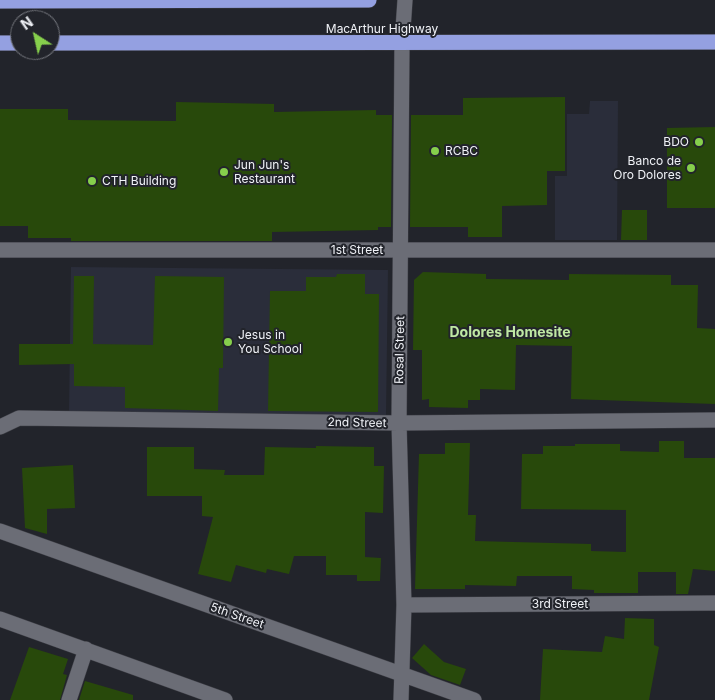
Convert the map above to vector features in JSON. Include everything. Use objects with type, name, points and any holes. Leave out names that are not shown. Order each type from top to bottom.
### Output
[{"type":"highway","points":[[0,1],[369,0]]},
{"type":"highway","name":"MacArthur Highway","points":[[60,43],[402,44],[715,42]]},
{"type":"street","name":"Rosal Street","points":[[401,700],[400,673],[404,605],[399,423],[402,250],[402,44],[405,0]]},
{"type":"street","name":"1st Street","points":[[0,250],[715,250]]},
{"type":"street","name":"2nd Street","points":[[0,427],[19,418],[399,423],[715,420]]},
{"type":"street","name":"5th Street","points":[[0,531],[474,700]]},
{"type":"street","name":"3rd Street","points":[[404,605],[715,603]]},
{"type":"street","points":[[0,619],[225,700]]},
{"type":"street","points":[[69,700],[86,649]]},
{"type":"shaded area","points":[[590,101],[618,101],[617,240],[555,240],[555,176],[567,176],[567,114],[589,114]]},
{"type":"shaded area","name":"Jesus in You School","points":[[71,267],[388,270],[386,416],[69,413]]},
{"type":"building","points":[[565,97],[565,171],[547,171],[547,205],[502,206],[502,237],[468,237],[468,227],[410,227],[411,115],[463,115],[463,98]]},
{"type":"building","points":[[176,102],[274,104],[274,112],[376,110],[376,115],[392,115],[391,227],[378,227],[378,230],[272,232],[272,241],[71,241],[71,238],[28,238],[28,226],[0,226],[0,109],[68,109],[68,120],[176,121]]},
{"type":"building","name":"Banco de Oro Dolores","points":[[715,127],[715,208],[667,208],[667,128]]},
{"type":"building","points":[[622,210],[647,210],[647,240],[621,240]]},
{"type":"building","points":[[423,272],[486,274],[486,279],[569,280],[569,274],[671,275],[671,285],[698,285],[697,328],[715,329],[715,404],[571,399],[572,346],[516,345],[515,390],[480,389],[480,400],[468,400],[468,408],[429,407],[429,399],[422,400],[422,350],[413,350],[414,280]]},
{"type":"building","points":[[337,274],[365,274],[365,294],[379,294],[378,412],[268,411],[270,291],[306,291],[306,277],[336,277]]},
{"type":"building","points":[[74,276],[94,276],[93,344],[153,345],[155,276],[224,277],[223,368],[219,368],[218,411],[125,408],[125,387],[74,386],[74,364],[19,365],[19,344],[73,344]]},
{"type":"building","points":[[659,441],[684,441],[684,458],[715,458],[715,571],[693,569],[688,594],[676,594],[676,572],[638,572],[638,593],[594,593],[594,590],[572,589],[572,576],[517,576],[516,586],[465,585],[465,589],[415,589],[419,454],[445,454],[445,443],[470,443],[468,515],[476,515],[475,541],[591,544],[591,551],[626,552],[626,510],[521,509],[522,454],[543,454],[543,446],[575,446],[575,444],[620,444],[620,451],[659,452]]},
{"type":"building","points":[[316,446],[374,447],[374,466],[384,466],[383,513],[365,512],[365,557],[381,558],[380,581],[357,581],[357,575],[326,575],[326,556],[294,556],[289,574],[267,569],[266,573],[236,565],[231,582],[198,574],[213,517],[202,516],[202,496],[147,496],[147,447],[194,447],[194,469],[225,470],[224,475],[264,475],[265,447],[316,448]]},
{"type":"building","points":[[73,465],[75,508],[47,509],[47,534],[25,528],[22,468]]},
{"type":"building","points":[[625,618],[654,619],[654,645],[659,647],[649,700],[540,700],[543,649],[602,652],[605,636],[624,639]]},
{"type":"building","points":[[424,644],[444,662],[466,669],[460,685],[431,675],[412,658]]},
{"type":"building","points":[[29,647],[68,659],[63,674],[67,675],[60,700],[10,700]]},
{"type":"building","points":[[85,681],[133,695],[133,700],[79,700]]},
{"type":"place","name":"BDO","points":[[699,142]]},
{"type":"place","name":"RCBC","points":[[435,151]]},
{"type":"place","name":"Banco de Oro Dolores","points":[[691,168]]},
{"type":"place","name":"Jun Jun's Restaurant","points":[[224,172]]},
{"type":"place","name":"CTH Building","points":[[92,181]]},
{"type":"place","name":"Jesus in You School","points":[[228,342]]},
{"type":"district","name":"Dolores Homesite","points":[[510,333]]}]
